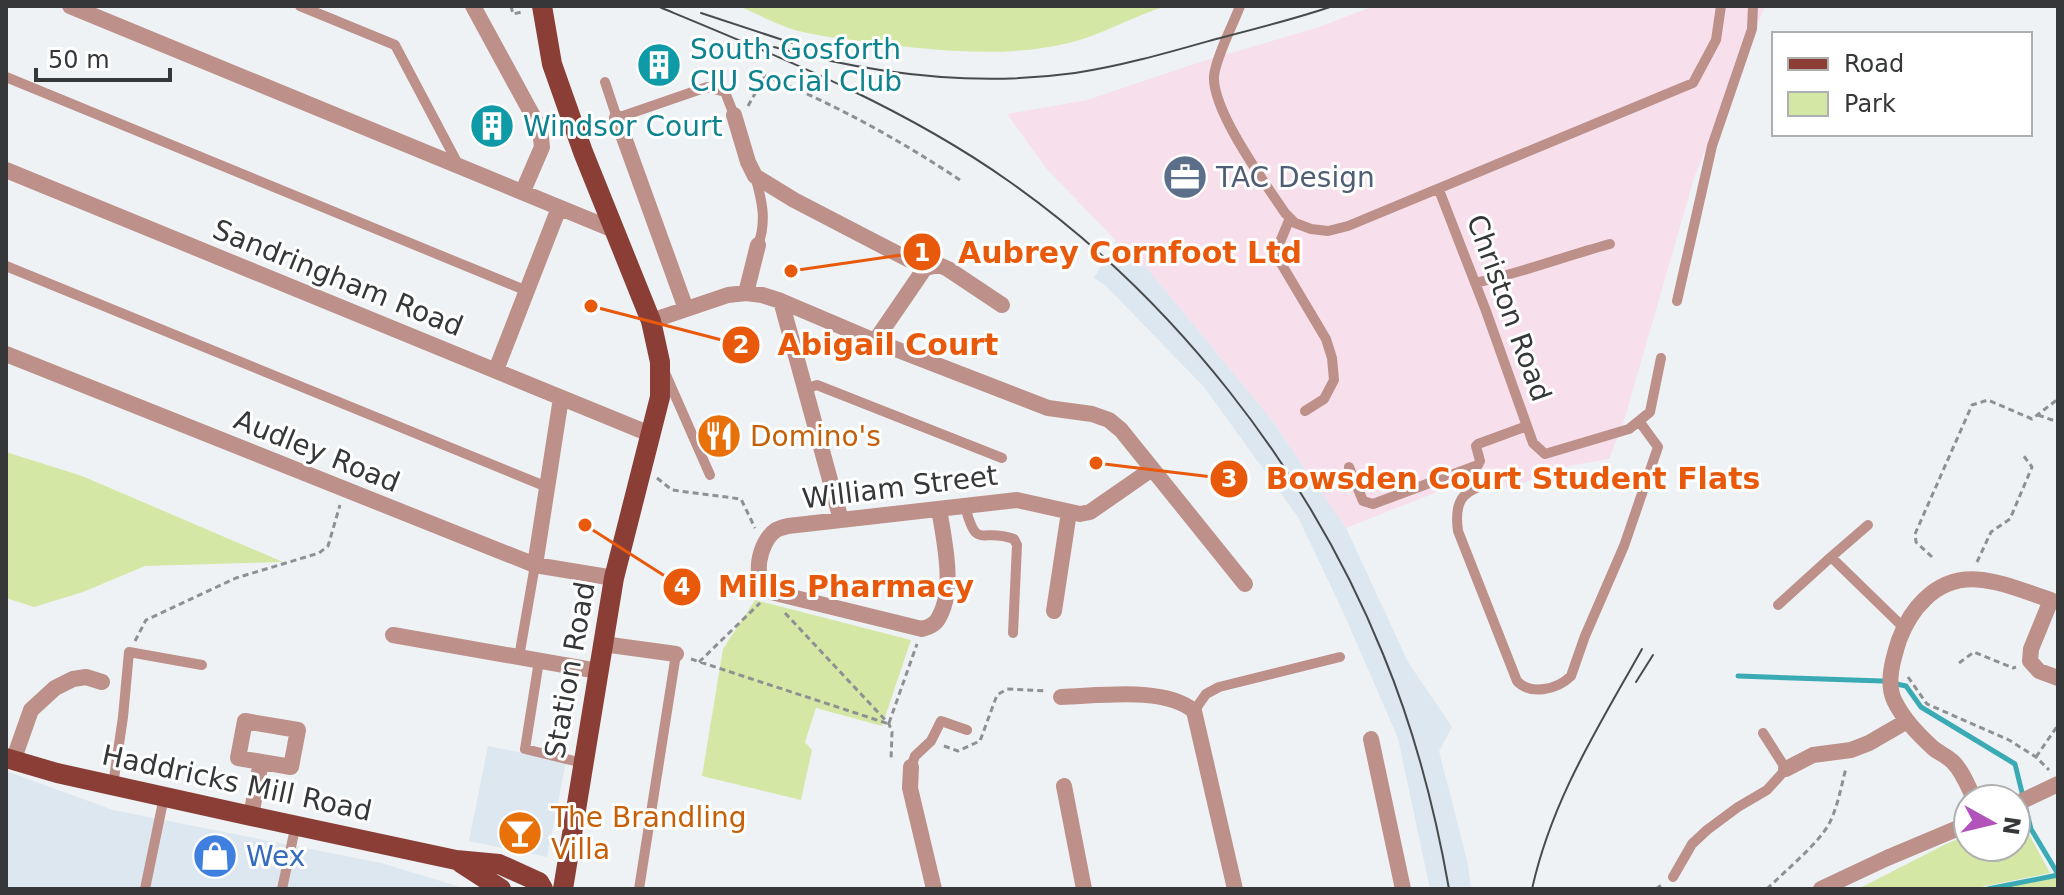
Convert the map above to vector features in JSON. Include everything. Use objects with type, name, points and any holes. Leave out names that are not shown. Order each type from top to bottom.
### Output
[{"type":"main road","name":"Station Road","points":[[542,6],[552,64],[651,321],[660,362],[660,397],[614,578],[563,889]]},
{"type":"main road","name":"Haddricks Mill Road","points":[[9,760],[456,860],[499,864],[539,882],[543,889]]},
{"type":"main road","name":"Haddricks Mill Road","points":[[456,860],[501,889]]},
{"type":"street","points":[[70,6],[614,230]]},
{"type":"street","points":[[473,6],[540,129],[542,147],[523,191]]},
{"type":"street","points":[[734,115],[755,176],[794,200],[925,268],[939,265],[948,269],[1002,305]]},
{"type":"street","points":[[617,118],[686,309]]},
{"type":"street","name":"Sandringham Road","points":[[6,170],[650,434]]},
{"type":"street","points":[[496,370],[559,208]]},
{"type":"street","points":[[746,293],[758,245]]},
{"type":"street","points":[[875,341],[925,268]]},
{"type":"street","points":[[651,321],[728,295],[746,293],[781,301],[1048,408],[1092,414],[1109,420],[1121,430],[1245,584]]},
{"type":"street","points":[[781,301],[841,520]]},
{"type":"street","name":"Audley Road","points":[[6,354],[535,565],[614,578]]},
{"type":"street","points":[[535,565],[561,398]]},
{"type":"street","points":[[1054,611],[1069,512],[1090,512],[1152,469]]},
{"type":"street","name":"William Street","points":[[764,546],[775,530],[788,526],[1017,500],[1069,512]]},
{"type":"street","points":[[764,546],[758,566],[765,589],[922,629],[932,626],[939,619],[945,598],[948,573],[939,509]]},
{"type":"street","points":[[1966,783],[1953,762],[1907,721],[1892,696],[1893,658],[1916,607],[1933,591],[1956,580],[1977,578],[2051,600],[2031,649],[2030,661],[2039,671],[2058,678]]},
{"type":"street","points":[[393,635],[598,671]]},
{"type":"street","points":[[603,644],[684,657]]},
{"type":"street","points":[[9,760],[31,710],[55,688],[73,679],[86,677],[102,682]]},
{"type":"street","points":[[1061,697],[1153,695],[1172,699],[1194,711],[1235,889]]},
{"type":"street","points":[[1786,769],[1813,755],[1851,750],[1907,721]]},
{"type":"street","points":[[1371,739],[1403,889]]},
{"type":"street","points":[[251,816],[261,762]]},
{"type":"street","points":[[911,767],[910,788],[934,889]]},
{"type":"street","points":[[2032,794],[2055,779]]},
{"type":"street","points":[[1064,786],[1084,889]]},
{"type":"street","points":[[1821,889],[1952,831]]},
{"type":"lane","points":[[300,6],[395,45],[458,165]]},
{"type":"lane","points":[[1240,6],[1214,76],[1227,121],[1290,218],[1280,242],[1279,260],[1326,339],[1332,358],[1334,380],[1324,399],[1305,411]]},
{"type":"lane","name":"Christon Road","points":[[1290,218],[1311,229],[1328,231],[1348,226],[1693,83],[1716,40],[1721,6]]},
{"type":"lane","points":[[1677,301],[1712,146],[1752,29],[1753,6]]},
{"type":"lane","points":[[6,77],[527,291]]},
{"type":"lane","points":[[605,82],[617,118],[707,87],[725,92],[734,115]]},
{"type":"lane","points":[[755,176],[764,216],[758,245]]},
{"type":"lane","name":"Christon Road","points":[[1439,190],[1533,443],[1545,454],[1629,429],[1639,421]]},
{"type":"lane","points":[[1475,283],[1517,274],[1610,244]]},
{"type":"lane","points":[[6,266],[547,487]]},
{"type":"lane","points":[[1497,480],[1465,494],[1458,504],[1458,531],[1517,681],[1523,688],[1534,690],[1551,687],[1567,681],[1571,676],[1624,546],[1658,447],[1639,421],[1650,412],[1661,358]]},
{"type":"lane","points":[[660,362],[710,475]]},
{"type":"lane","points":[[805,389],[817,385],[1002,458]]},
{"type":"lane","points":[[1349,467],[1363,501],[1373,504],[1478,465],[1478,444],[1527,426]]},
{"type":"lane","points":[[965,506],[975,533],[1007,536],[1014,539],[1017,545],[1013,633]]},
{"type":"lane","points":[[1778,605],[1868,525]]},
{"type":"lane","points":[[1831,557],[1904,628]]},
{"type":"lane","points":[[519,657],[535,565]]},
{"type":"lane","points":[[113,785],[129,652],[202,665]]},
{"type":"lane","points":[[639,889],[684,657]]},
{"type":"lane","points":[[1194,711],[1206,694],[1219,687],[1340,657]]},
{"type":"lane","points":[[539,661],[525,749],[583,763]]},
{"type":"lane","points":[[911,767],[915,756],[931,741],[941,721],[967,730]]},
{"type":"lane","points":[[1673,877],[1692,844],[1738,807],[1767,790],[1786,769],[1763,733]]},
{"type":"lane","points":[[145,889],[164,797]]},
{"type":"lane","points":[[282,889],[296,824]]},
{"type":"path","points":[[511,6],[513,14],[524,12],[523,6]]},
{"type":"path","points":[[734,115],[748,107],[765,76],[859,118],[910,146],[960,180]]},
{"type":"path","points":[[1932,557],[1916,542],[1915,534],[1972,405],[1988,400],[2032,419],[2058,399]]},
{"type":"path","points":[[2038,415],[2058,422]]},
{"type":"path","points":[[1976,564],[1991,532],[2010,519],[2032,467],[2023,455]]},
{"type":"path","points":[[642,467],[672,490],[741,499],[764,546]]},
{"type":"path","points":[[129,652],[146,620],[236,578],[319,553],[328,546],[344,490]]},
{"type":"path","points":[[699,662],[776,593],[779,607],[889,724],[892,732],[891,760]]},
{"type":"path","points":[[889,724],[922,629]]},
{"type":"path","points":[[1959,663],[1974,652],[2013,668],[2030,661]]},
{"type":"path","points":[[684,657],[889,724]]},
{"type":"path","points":[[1893,658],[1927,704],[2009,740],[2036,757],[2055,779]]},
{"type":"path","points":[[931,741],[958,751],[980,741],[997,695],[1007,689],[1050,691],[1061,697]]},
{"type":"path","points":[[2036,757],[2058,725]]},
{"type":"path","points":[[1767,889],[1822,835],[1838,801],[1851,750]]},
{"type":"shaded area","points":[[1374,6],[1765,6],[1695,175],[1624,421],[1609,459],[1568,466],[1507,489],[1498,468],[1346,528],[1272,420],[1146,267],[1116,241],[1046,168],[1007,114],[1087,100],[1316,28]]},
{"type":"shaded area","points":[[1116,241],[1146,267],[1272,420],[1346,528],[1408,662],[1452,727],[1439,751],[1468,865],[1471,889],[1430,889],[1398,738],[1298,517],[1204,387],[1106,286],[1094,278]]},
{"type":"shaded area","points":[[488,746],[566,762],[547,857],[469,841]]},
{"type":"shaded area","points":[[6,771],[113,810],[381,863],[467,889],[6,889]]},
{"type":"green space","points":[[739,6],[1166,6],[1069,43],[1045,48],[972,52],[815,34],[788,28]]},
{"type":"green space","points":[[6,452],[82,476],[283,562],[145,566],[83,592],[34,607],[6,598]]},
{"type":"green space","points":[[755,600],[911,640],[882,726],[816,708],[805,742],[812,750],[801,800],[702,776],[723,649]]},
{"type":"green space","points":[[2032,840],[2050,873],[1971,889],[1858,889],[1952,842],[1952,863],[2032,863]]},
{"type":"green space","points":[[2058,875],[2058,889],[1988,889]]},
{"type":"waterway","points":[[1738,676],[1882,681],[1906,686],[1921,707],[2015,764],[2031,829],[2058,874]]},
{"type":"waterway","points":[[1988,889],[2058,875]]},
{"type":"tram line","points":[[657,6],[839,84],[927,129],[969,155],[1070,228],[1126,278],[1180,333],[1230,392],[1275,454],[1316,518],[1352,585],[1383,654],[1414,740],[1449,889]]},
{"type":"tram line","points":[[774,47],[885,71],[961,78],[1037,77],[1128,63],[1333,6]]},
{"type":"tram line","points":[[701,13],[792,43]]},
{"type":"tram line","points":[[1532,889],[1551,825],[1564,794],[1642,649]]},
{"type":"tram line","points":[[1636,682],[1653,655]]},
{"type":"place","name":"South Gosforth CIU Social Club","points":[[659,65]]},
{"type":"place","name":"Windsor Court","points":[[492,126]]},
{"type":"place","name":"TAC Design","points":[[1185,177]]},
{"type":"place","name":"Aubrey Cornfoot Ltd","points":[[791,271]]},
{"type":"place","name":"Abigail Court","points":[[591,306]]},
{"type":"place","name":"Domino's","points":[[719,436]]},
{"type":"place","name":"Bowsden Court Student Flats","points":[[1096,463]]},
{"type":"place","name":"Mills Pharmacy","points":[[585,525]]},
{"type":"place","name":"The Brandling Villa","points":[[520,833]]},
{"type":"place","name":"Wex","points":[[215,856]]}]
